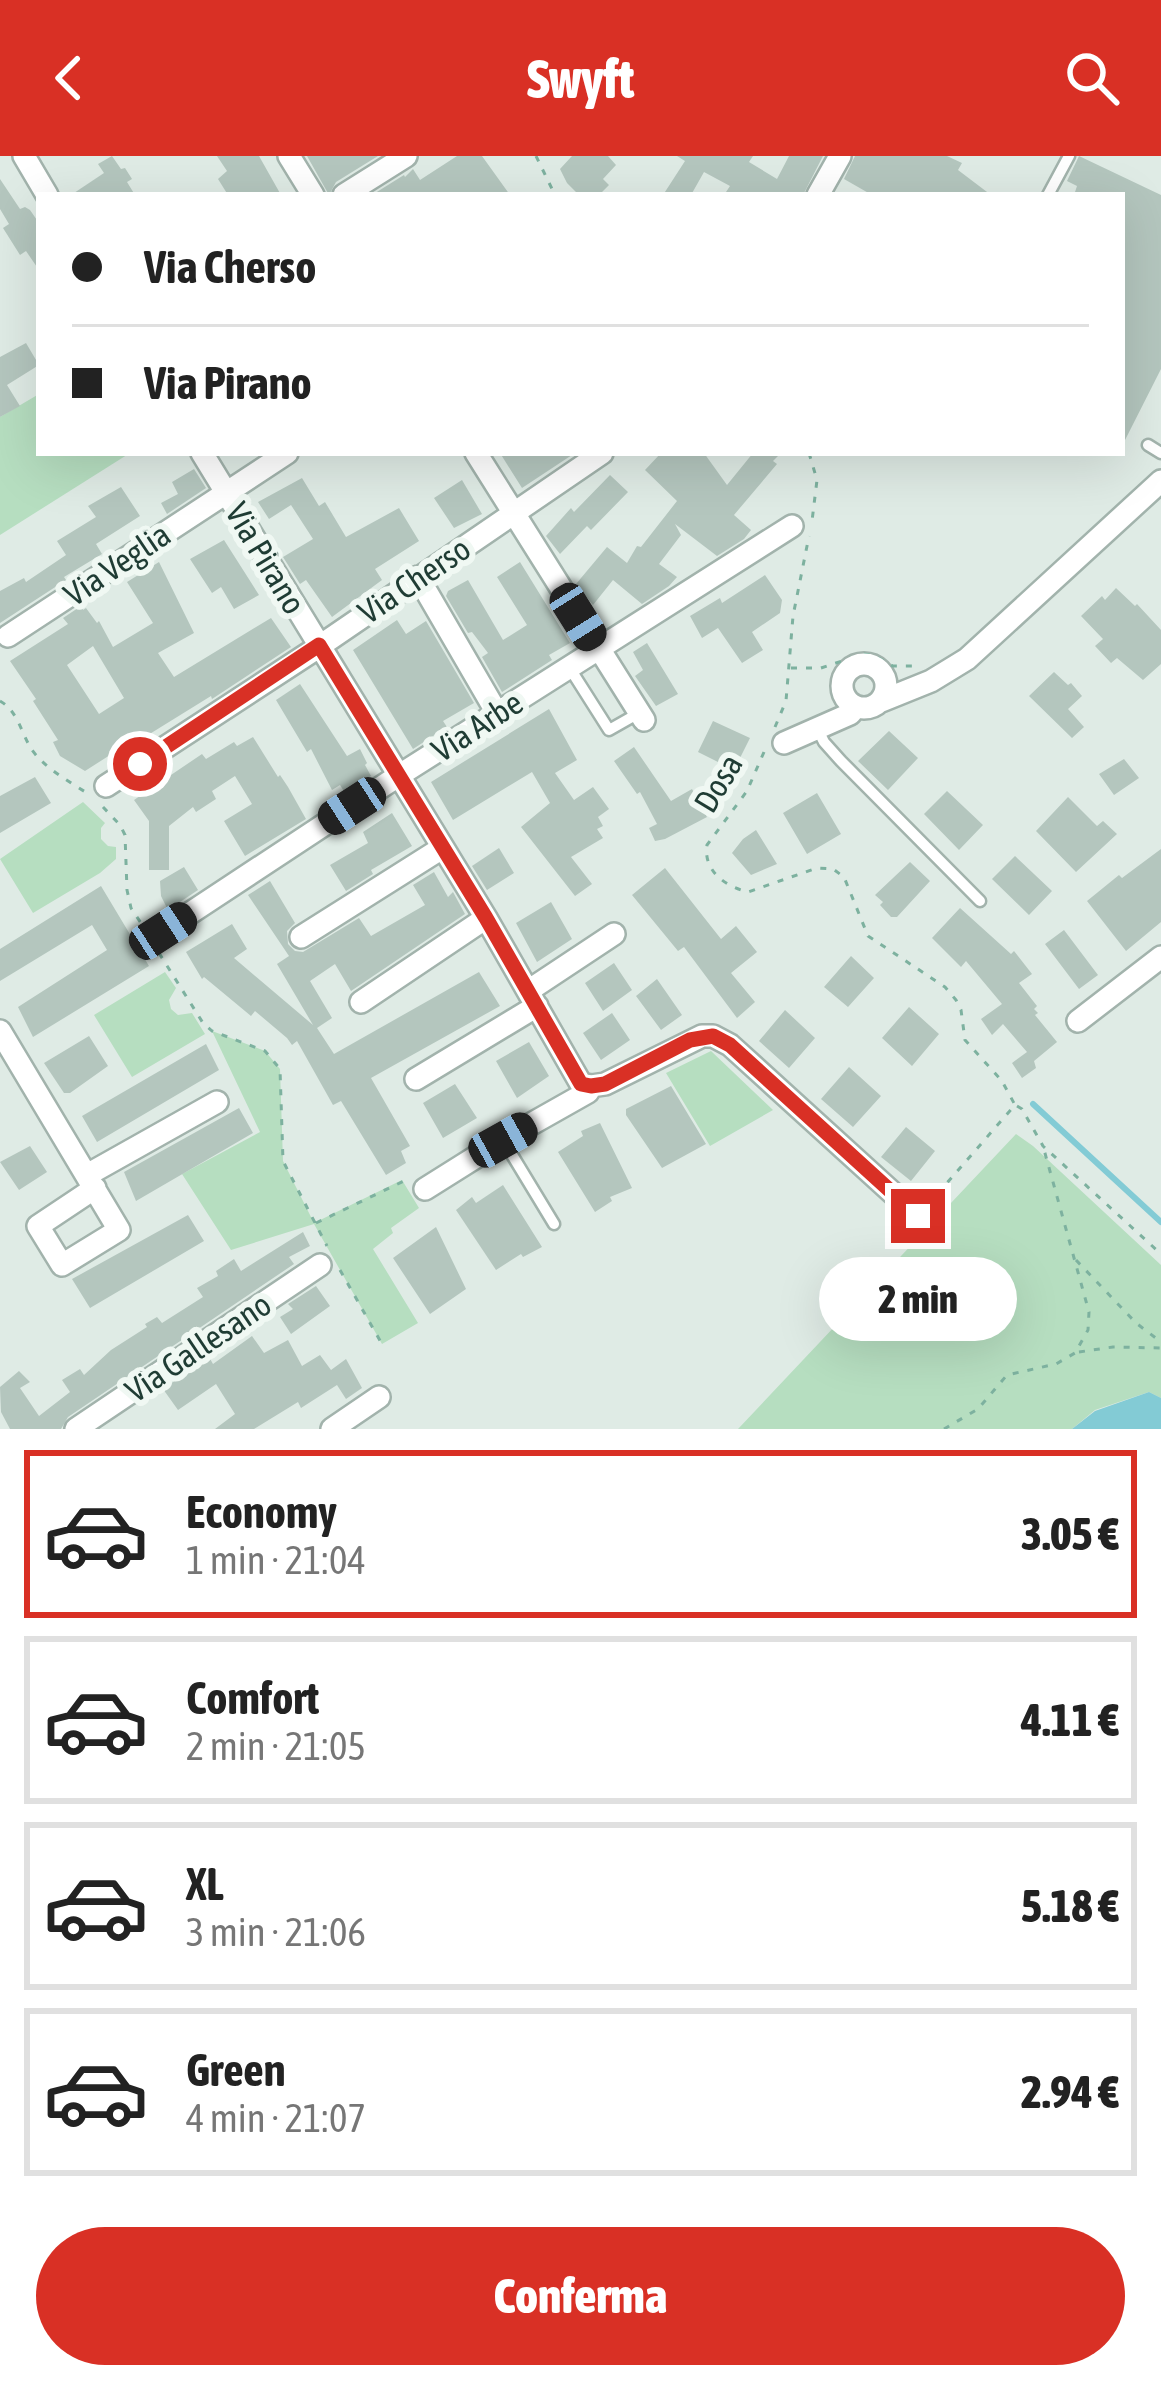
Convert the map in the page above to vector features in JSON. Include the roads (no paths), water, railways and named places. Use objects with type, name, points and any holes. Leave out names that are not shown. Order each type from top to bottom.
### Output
[{"type":"street","points":[[24,156],[45,192]]},
{"type":"street","points":[[289,156],[311,192]]},
{"type":"street","points":[[349,192],[406,156]]},
{"type":"street","points":[[820,192],[840,156]]},
{"type":"street","name":"Via Pirano","points":[[204,456],[486,918],[581,1084],[591,1086]]},
{"type":"street","name":"Via Veglia","points":[[8,636],[282,456]]},
{"type":"street","points":[[478,456],[642,717]]},
{"type":"street","name":"Via Cherso","points":[[106,786],[597,456]]},
{"type":"street","points":[[867,705],[843,694],[846,672],[867,664],[880,671],[909,674],[967,659],[1161,481]]},
{"type":"street","name":"Via Arbe","points":[[156,934],[792,526]]},
{"type":"street","points":[[418,577],[497,713]]},
{"type":"street","points":[[784,742],[931,681],[933,668]]},
{"type":"street","points":[[867,705],[886,686],[880,671]]},
{"type":"street","points":[[301,937],[442,848]]},
{"type":"street","points":[[362,1002],[486,918]]},
{"type":"street","points":[[416,1078],[533,999],[614,934]]},
{"type":"street","points":[[1078,1022],[1161,957]]},
{"type":"street","points":[[0,1031],[8,1063],[91,1181],[217,1102]]},
{"type":"street","points":[[424,1189],[591,1086],[605,1084],[690,1040],[713,1036],[730,1045],[918,1216]]},
{"type":"street","name":"Via Gallesano","points":[[76,1429],[320,1265]]},
{"type":"street","points":[[332,1429],[379,1397]]},
{"type":"lane","points":[[1050,192],[1069,156]]},
{"type":"lane","points":[[1148,445],[1161,453]]},
{"type":"lane","points":[[569,667],[609,730],[642,717]]},
{"type":"lane","points":[[818,728],[833,752],[980,902]]},
{"type":"lane","points":[[503,1140],[554,1224]]},
{"type":"water","points":[[1149,1392],[1161,1398],[1161,1429],[1072,1429],[1095,1411]]},
{"type":"waterway","name":"Dosa","points":[[1033,1104],[1161,1222]]}]
